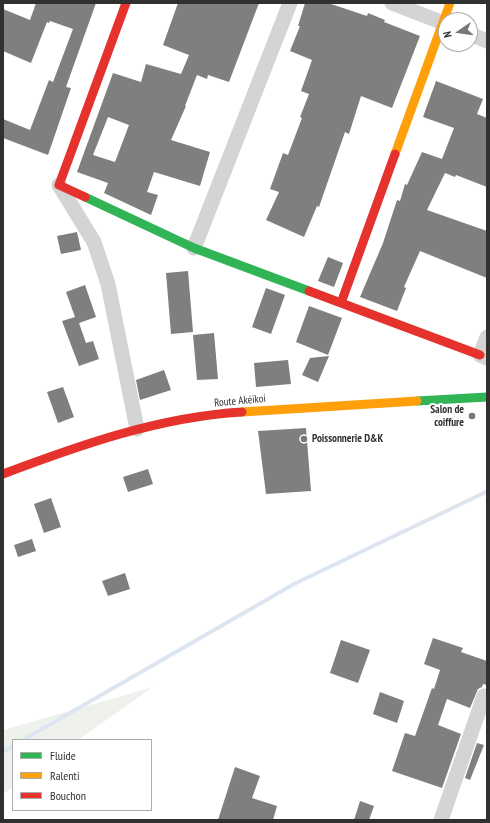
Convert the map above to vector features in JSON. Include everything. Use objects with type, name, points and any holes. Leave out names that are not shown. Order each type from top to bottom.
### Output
[{"type":"street","points":[[59,185],[126,3]]},
{"type":"street","points":[[194,248],[290,3]]},
{"type":"street","points":[[392,3],[438,22]]},
{"type":"street","points":[[341,303],[438,40]]},
{"type":"street","points":[[59,185],[194,248],[484,357],[487,337]]},
{"type":"street","points":[[59,185],[94,242],[102,264],[108,284],[136,429]]},
{"type":"street","name":"Route Akéikoi","points":[[3,474],[62,452],[136,429],[221,413],[487,397]]},
{"type":"street","points":[[440,820],[484,696]]},
{"type":"shaded area","points":[[153,687],[79,739],[12,739],[12,788],[3,794],[3,730]]},
{"type":"building","points":[[36,3],[96,3],[66,87],[71,88],[48,155],[3,138],[3,119],[30,130],[49,80],[53,82],[73,29],[50,21],[49,23],[47,22],[31,63],[3,51],[3,9],[30,20]]},
{"type":"building","points":[[178,3],[259,3],[229,82],[208,75],[207,79],[197,75],[186,106],[171,140],[210,152],[200,186],[154,172],[147,192],[158,195],[151,215],[104,193],[108,183],[77,172],[113,73],[141,82],[146,64],[181,74],[189,55],[163,45]],"holes":[[[108,117],[129,125],[115,162],[93,155]]]},
{"type":"building","points":[[305,3],[328,3],[367,16],[368,13],[385,20],[384,22],[420,36],[392,108],[361,96],[349,134],[345,132],[319,207],[317,206],[304,237],[266,220],[279,192],[270,189],[283,153],[288,155],[309,94],[301,91],[312,60],[290,51],[300,26],[298,26]]},
{"type":"building","points":[[436,81],[483,99],[477,114],[487,118],[487,187],[456,175],[455,177],[445,173],[427,210],[487,231],[487,278],[420,251],[404,287],[406,288],[397,311],[360,297],[383,243],[397,200],[400,201],[405,184],[407,185],[422,152],[442,159],[454,128],[423,117]]},
{"type":"building","points":[[77,232],[81,250],[61,254],[57,236]]},
{"type":"building","points":[[328,257],[343,263],[334,287],[318,281]]},
{"type":"building","points":[[188,271],[193,332],[171,334],[166,273]]},
{"type":"building","points":[[85,285],[96,317],[79,323],[86,343],[93,341],[99,359],[79,366],[62,321],[75,317],[66,292]]},
{"type":"building","points":[[266,288],[285,295],[271,334],[252,327]]},
{"type":"building","points":[[309,306],[342,318],[328,355],[296,342]]},
{"type":"building","points":[[214,333],[218,379],[197,380],[193,335]]},
{"type":"building","points":[[329,356],[318,382],[302,375],[310,358]]},
{"type":"building","points":[[288,360],[291,384],[256,387],[254,363]]},
{"type":"building","points":[[164,370],[171,390],[140,400],[136,380]]},
{"type":"building","points":[[63,387],[74,417],[58,423],[47,392]]},
{"type":"building","points":[[306,428],[311,491],[266,494],[258,431]]},
{"type":"building","points":[[148,469],[153,484],[128,492],[123,477]]},
{"type":"building","points":[[51,498],[61,527],[44,533],[34,504]]},
{"type":"building","points":[[32,539],[36,551],[18,557],[14,545]]},
{"type":"building","points":[[125,573],[130,589],[108,596],[102,581]]},
{"type":"building","points":[[433,638],[463,648],[461,652],[487,661],[487,685],[483,684],[482,687],[478,689],[470,708],[447,699],[438,725],[461,734],[442,788],[392,771],[405,733],[415,736],[440,670],[424,664]]},
{"type":"building","points":[[341,640],[370,650],[358,683],[330,673]]},
{"type":"building","points":[[380,692],[404,701],[397,723],[373,714]]},
{"type":"building","points":[[477,743],[484,745],[470,780],[465,778]]},
{"type":"building","points":[[235,767],[260,776],[252,798],[277,806],[273,820],[218,820]]},
{"type":"building","points":[[360,801],[374,806],[369,820],[354,820]]},
{"type":"waterway","points":[[25,739],[294,584],[486,492]]},
{"type":"waterway","points":[[3,752],[12,747]]},
{"type":"traffic: fast","points":[[85,197],[194,248],[309,291]]},
{"type":"traffic: fast","points":[[417,401],[487,397]]},
{"type":"traffic: slow","points":[[395,154],[450,3]]},
{"type":"traffic: slow","points":[[242,412],[417,401]]},
{"type":"traffic: jam","points":[[85,197],[59,185],[126,3]]},
{"type":"traffic: jam","points":[[341,303],[395,154]]},
{"type":"traffic: jam","points":[[309,291],[480,355]]},
{"type":"traffic: jam","points":[[3,474],[91,443],[150,426],[211,415],[242,412]]},
{"type":"place","name":"Salon de coiffure","points":[[472,416]]},
{"type":"place","name":"Poissonnerie D&K","points":[[304,439]]}]
